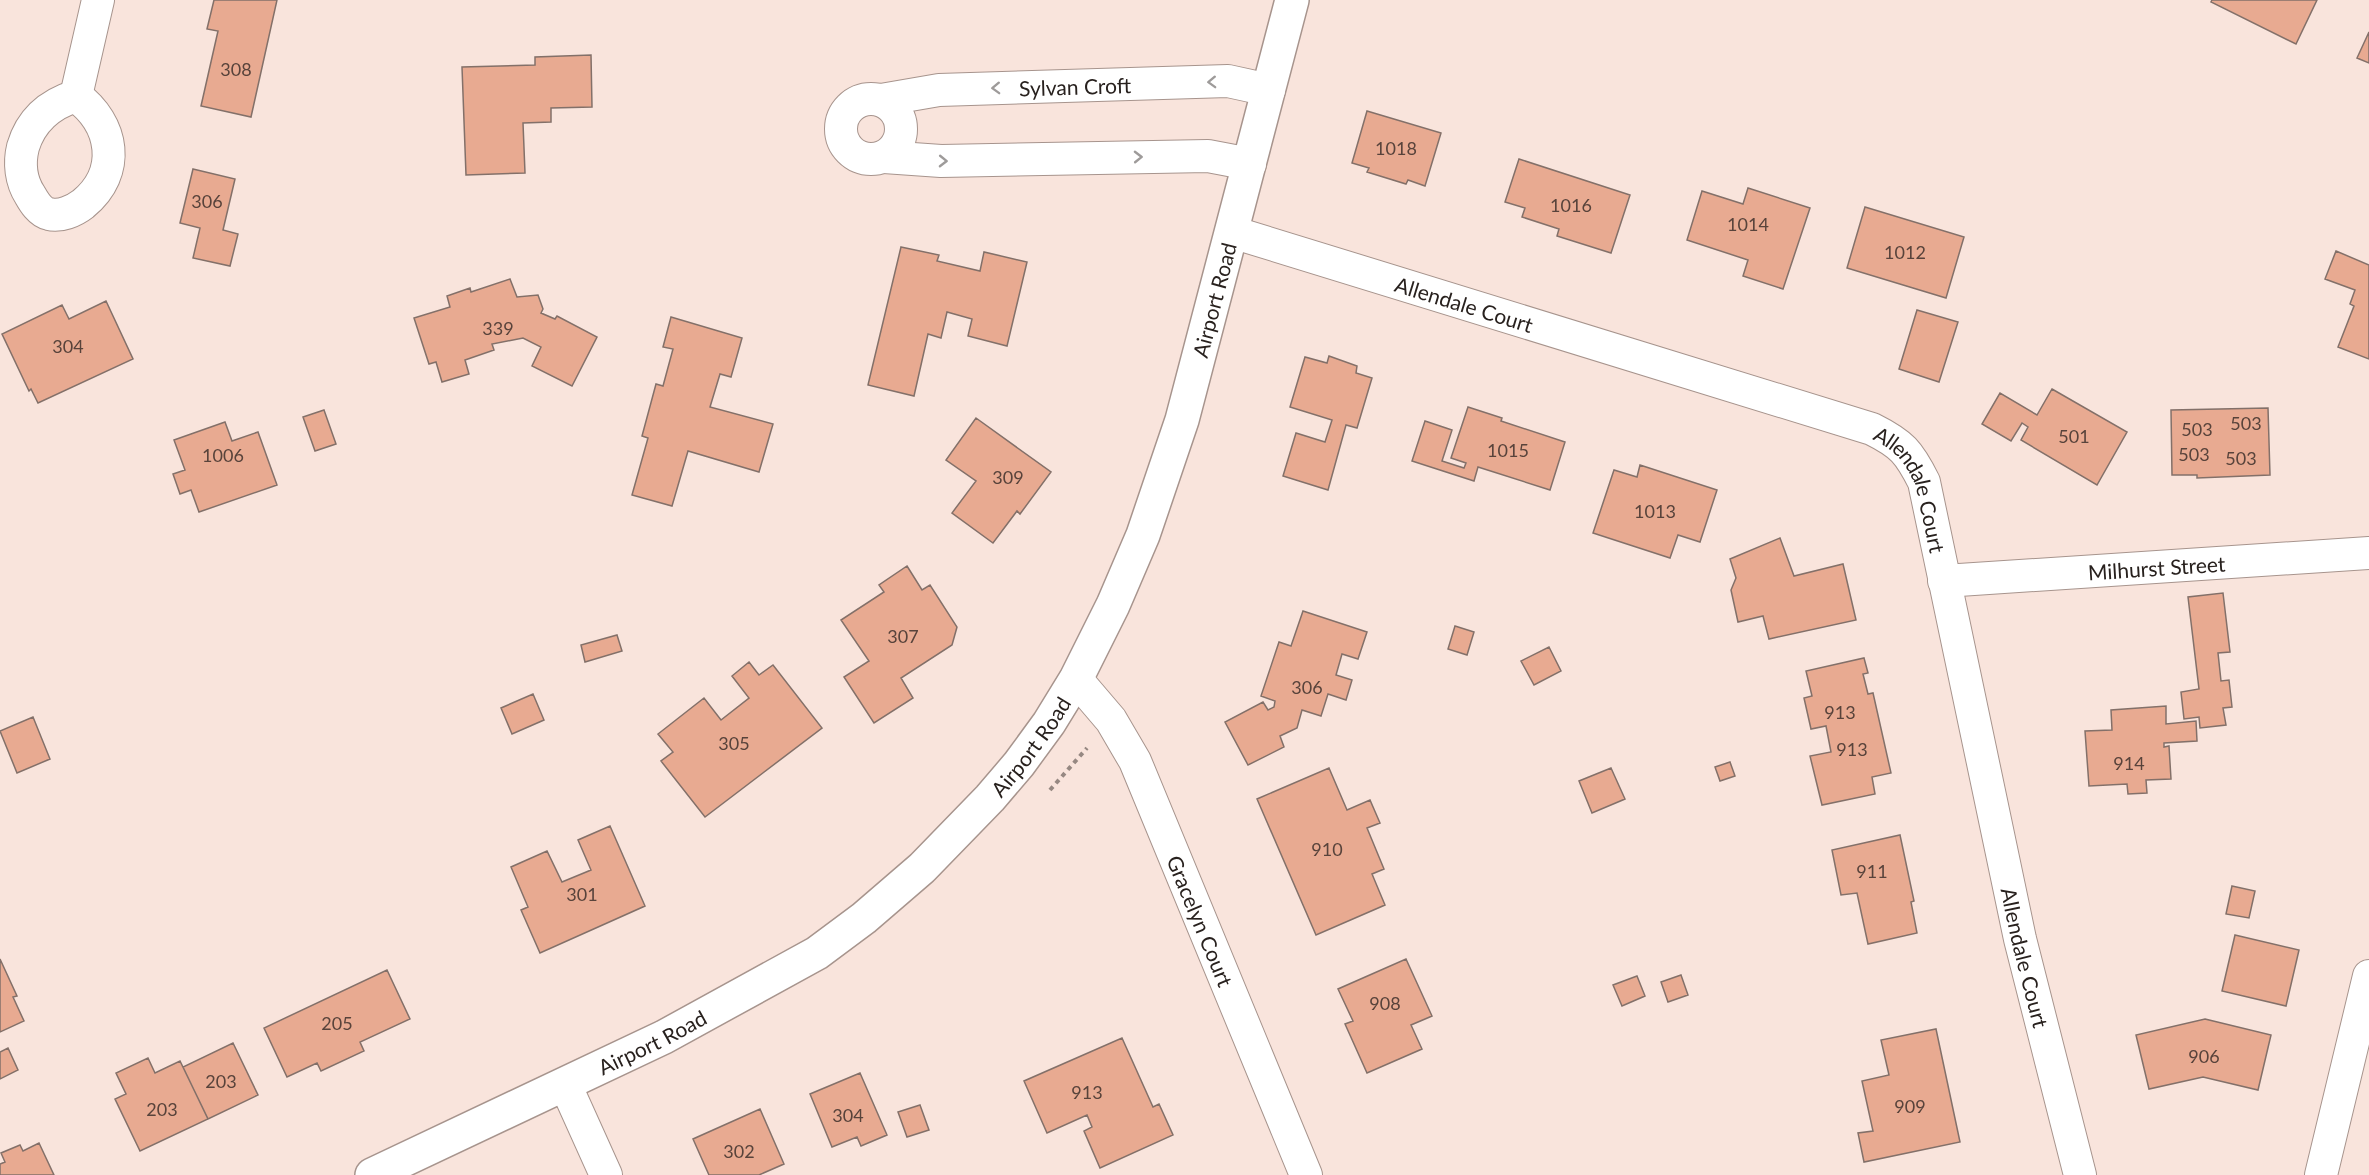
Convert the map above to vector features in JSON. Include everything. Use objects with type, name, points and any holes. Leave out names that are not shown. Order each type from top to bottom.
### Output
[{"type":"street","points":[[76,96],[98,0]]},
{"type":"street","name":"Airport Road","points":[[372,1175],[663,1037],[817,953],[864,918],[922,868],[990,798],[1049,723],[1076,679],[1113,605],[1143,535],[1182,420],[1292,0]]},
{"type":"street","name":"Sylvan Croft","points":[[1250,164],[1208,156],[941,161],[884,157],[873,160],[861,158],[851,152],[843,143],[840,131],[842,119],[848,109],[858,102],[939,90],[1228,81],[1269,90]]},
{"type":"street","points":[[881,100],[892,107],[899,116],[902,128],[900,140],[894,150],[884,157]]},
{"type":"street","name":"Allendale Court","points":[[1232,232],[1872,429],[1895,441],[1911,457],[1924,482],[2020,939],[2080,1175]]},
{"type":"street","name":"Milhurst Street","points":[[1944,581],[2369,553]]},
{"type":"street","name":"Gracelyn Court","points":[[1076,679],[1112,720],[1135,761],[1306,1175]]},
{"type":"street","points":[[2321,1175],[2369,976]]},
{"type":"street","points":[[565,1084],[606,1175]]},
{"type":"path","points":[[1050,790],[1112,720]]},
{"type":"building","points":[[214,0],[277,0],[251,117],[201,106],[218,31],[207,29]]},
{"type":"building","points":[[2212,0],[2317,0],[2296,44],[2211,2]]},
{"type":"building","points":[[2369,32],[2369,63],[2357,58]]},
{"type":"building","points":[[591,55],[592,107],[551,108],[551,122],[523,123],[525,173],[466,175],[462,67],[535,65],[535,57]]},
{"type":"building","points":[[1367,111],[1441,133],[1425,186],[1408,180],[1406,184],[1367,172],[1369,168],[1352,163]]},
{"type":"building","points":[[1519,159],[1630,195],[1611,253],[1557,236],[1559,229],[1522,217],[1525,208],[1505,202]]},
{"type":"building","points":[[193,169],[235,179],[223,230],[238,234],[230,266],[193,258],[200,228],[180,223]]},
{"type":"building","points":[[1748,188],[1810,208],[1783,289],[1743,276],[1748,260],[1687,240],[1702,191],[1743,204]]},
{"type":"building","points":[[1865,207],[1964,237],[1946,298],[1847,268]]},
{"type":"building","points":[[901,247],[939,255],[937,261],[980,271],[984,252],[1027,262],[1007,346],[968,336],[972,319],[947,312],[941,338],[928,334],[914,396],[868,385]]},
{"type":"building","points":[[2336,251],[2369,265],[2369,359],[2338,347],[2354,306],[2350,304],[2355,290],[2325,279]]},
{"type":"building","points":[[510,279],[517,297],[538,295],[543,309],[541,313],[555,319],[557,316],[597,337],[572,386],[532,366],[541,347],[523,338],[492,344],[494,350],[465,360],[469,374],[442,382],[436,362],[429,364],[414,318],[450,307],[447,296],[470,288],[471,292]]},
{"type":"building","points":[[106,301],[133,359],[38,403],[31,389],[29,391],[2,334],[62,305],[69,319]]},
{"type":"building","points":[[1917,310],[1958,322],[1939,382],[1899,369]]},
{"type":"building","points":[[671,317],[742,338],[731,377],[720,374],[710,407],[773,424],[759,472],[688,451],[672,506],[632,495],[648,438],[642,436],[656,384],[663,386],[673,349],[663,347]]},
{"type":"building","points":[[1329,356],[1357,366],[1356,373],[1372,378],[1357,428],[1346,425],[1328,490],[1283,476],[1296,433],[1325,442],[1332,420],[1290,407],[1305,357],[1327,363]]},
{"type":"building","points":[[2052,389],[2127,432],[2097,485],[2021,440],[2028,427],[2022,423],[2011,441],[1982,424],[2000,393],[2037,415]]},
{"type":"building","points":[[1468,407],[1502,418],[1501,421],[1565,442],[1550,490],[1478,467],[1474,481],[1412,461],[1425,421],[1452,430],[1442,461],[1464,468],[1466,463],[1451,458]]},
{"type":"building","points":[[2268,408],[2270,475],[2197,478],[2197,475],[2172,475],[2171,410]]},
{"type":"building","points":[[324,410],[336,444],[315,451],[303,417]]},
{"type":"building","points":[[976,418],[1051,472],[1020,514],[1017,511],[993,543],[952,513],[976,481],[946,460]]},
{"type":"building","points":[[225,422],[232,441],[258,432],[277,485],[199,512],[191,490],[180,494],[173,474],[185,470],[174,440]]},
{"type":"building","points":[[1640,465],[1717,490],[1700,542],[1678,535],[1670,558],[1593,533],[1614,470],[1637,477]]},
{"type":"building","points":[[1780,538],[1794,576],[1843,564],[1856,620],[1769,639],[1763,616],[1738,622],[1731,590],[1736,578],[1730,559]]},
{"type":"building","points":[[907,566],[922,590],[930,585],[957,627],[952,645],[901,678],[913,698],[874,723],[844,677],[869,661],[841,620],[884,592],[879,585]]},
{"type":"building","points":[[2223,593],[2230,652],[2218,653],[2221,681],[2229,680],[2232,707],[2223,708],[2226,725],[2200,728],[2199,717],[2184,719],[2181,692],[2199,689],[2188,597]]},
{"type":"building","points":[[1303,611],[1367,632],[1358,659],[1342,654],[1336,675],[1352,680],[1346,700],[1328,694],[1321,716],[1302,710],[1297,728],[1280,736],[1284,747],[1248,765],[1225,722],[1263,702],[1268,710],[1274,707],[1275,701],[1261,696],[1279,642],[1291,646]]},
{"type":"building","points":[[1455,626],[1474,632],[1467,655],[1448,649]]},
{"type":"building","points":[[617,635],[622,651],[585,662],[581,645]]},
{"type":"building","points":[[1549,647],[1561,671],[1534,685],[1521,661]]},
{"type":"building","points":[[1864,658],[1868,673],[1863,674],[1868,694],[1873,693],[1891,773],[1872,777],[1875,794],[1822,805],[1810,756],[1831,752],[1826,726],[1811,729],[1804,698],[1812,696],[1806,671]]},
{"type":"building","points":[[749,662],[759,675],[773,665],[822,728],[705,817],[661,761],[673,752],[658,734],[704,698],[721,720],[749,698],[732,676]]},
{"type":"building","points":[[533,694],[544,720],[512,734],[501,708]]},
{"type":"building","points":[[2166,706],[2166,724],[2196,721],[2197,741],[2164,743],[2164,747],[2169,746],[2171,779],[2146,780],[2147,793],[2128,794],[2127,784],[2089,786],[2085,731],[2112,730],[2111,710]]},
{"type":"building","points":[[33,717],[50,759],[17,773],[0,731]]},
{"type":"building","points":[[1730,762],[1735,776],[1720,781],[1715,767]]},
{"type":"building","points":[[1329,768],[1347,810],[1370,800],[1380,823],[1367,828],[1384,869],[1372,874],[1385,905],[1316,935],[1257,799]]},
{"type":"building","points":[[1611,768],[1625,799],[1592,813],[1579,781]]},
{"type":"building","points":[[610,826],[645,906],[540,953],[521,910],[528,907],[511,867],[547,851],[562,882],[591,870],[578,840]]},
{"type":"building","points":[[1900,835],[1914,901],[1911,902],[1917,933],[1868,944],[1857,893],[1841,895],[1832,850]]},
{"type":"building","points":[[2232,886],[2255,891],[2249,918],[2226,914]]},
{"type":"building","points":[[2235,935],[2299,950],[2286,1006],[2222,991]]},
{"type":"building","points":[[0,959],[17,996],[13,997],[24,1021],[0,1032]]},
{"type":"building","points":[[1406,959],[1432,1016],[1411,1025],[1422,1049],[1367,1073],[1345,1024],[1353,1021],[1338,989]]},
{"type":"building","points":[[387,970],[410,1019],[360,1042],[364,1051],[321,1071],[317,1063],[287,1077],[264,1028]]},
{"type":"building","points":[[1681,975],[1688,995],[1668,1002],[1661,982]]},
{"type":"building","points":[[1637,976],[1645,996],[1622,1006],[1613,985]]},
{"type":"building","points":[[2205,1019],[2271,1035],[2258,1090],[2203,1077],[2149,1089],[2136,1035]]},
{"type":"building","points":[[1936,1029],[1960,1142],[1864,1162],[1858,1133],[1873,1131],[1862,1081],[1889,1075],[1881,1040]]},
{"type":"building","points":[[1122,1038],[1153,1107],[1159,1104],[1173,1135],[1100,1168],[1084,1131],[1092,1127],[1087,1115],[1047,1133],[1024,1081]]},
{"type":"building","points":[[233,1043],[258,1095],[208,1119],[183,1067]]},
{"type":"building","points":[[8,1048],[18,1070],[0,1079],[0,1052]]},
{"type":"building","points":[[148,1058],[155,1073],[180,1061],[208,1119],[140,1151],[115,1099],[126,1094],[116,1073]]},
{"type":"building","points":[[860,1073],[887,1135],[861,1146],[857,1137],[832,1147],[810,1094]]},
{"type":"building","points":[[920,1105],[929,1130],[907,1137],[898,1112]]},
{"type":"building","points":[[760,1109],[784,1164],[759,1175],[709,1175],[693,1139]]},
{"type":"building","points":[[39,1143],[54,1175],[0,1175],[0,1164],[5,1162],[1,1153],[20,1145],[23,1151]]}]
